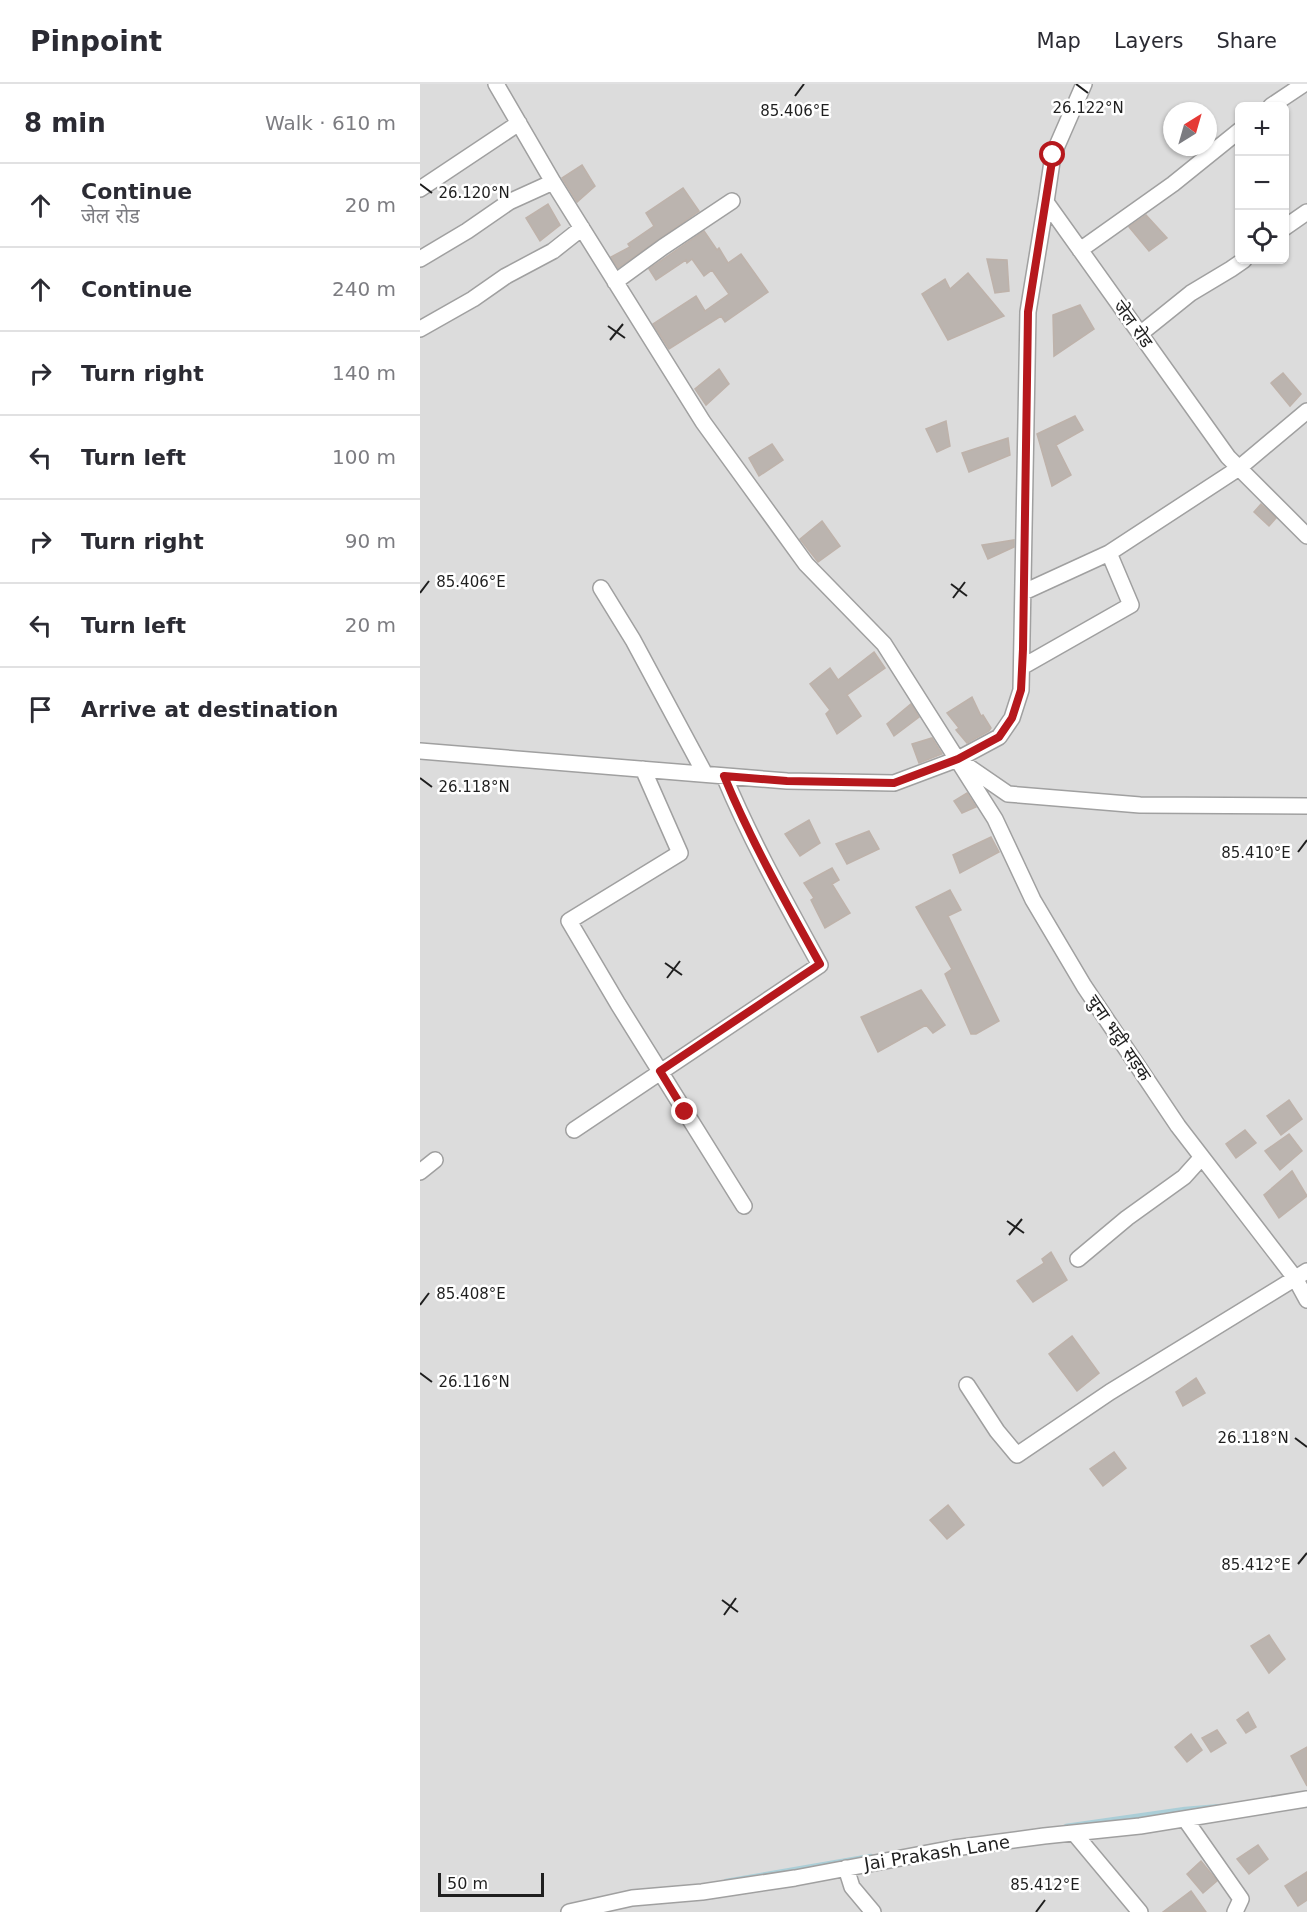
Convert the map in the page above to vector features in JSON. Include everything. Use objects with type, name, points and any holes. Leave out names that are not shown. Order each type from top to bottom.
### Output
[{"type":"street","name":"चुना भट्ठी सड़क","points":[[496,84],[553,182],[703,422],[806,564],[884,644],[995,819],[1033,900],[1084,986],[1178,1126],[1301,1274],[1307,1300]]},
{"type":"street","points":[[420,751],[787,781],[894,783],[958,759],[999,737],[1012,718],[1021,690],[1028,312],[1053,155],[1084,84]]},
{"type":"street","points":[[1277,102],[1304,84]]},
{"type":"street","points":[[420,189],[519,123]]},
{"type":"street","points":[[1080,250],[1173,184],[1235,133]]},
{"type":"street","points":[[420,259],[509,202],[553,182]]},
{"type":"street","points":[[615,282],[732,201]]},
{"type":"street","name":"जेल रोड","points":[[1046,202],[1228,457],[1307,536]]},
{"type":"street","points":[[1289,225],[1307,212]]},
{"type":"street","points":[[420,329],[473,299],[506,276],[553,251],[582,228]]},
{"type":"street","points":[[1140,334],[1191,293],[1239,264]]},
{"type":"street","points":[[1024,592],[1109,552],[1239,468],[1307,411]]},
{"type":"street","points":[[1022,668],[1131,606],[1109,552]]},
{"type":"street","points":[[601,588],[633,640],[705,774]]},
{"type":"street","points":[[958,759],[1008,794],[1140,805],[1307,806]]},
{"type":"street","points":[[643,769],[680,853],[569,921],[744,1206]]},
{"type":"street","points":[[574,1130],[820,964],[771,876],[724,776]]},
{"type":"street","points":[[1078,1259],[1127,1218],[1184,1177],[1202,1157]]},
{"type":"street","points":[[420,1172],[435,1160]]},
{"type":"street","points":[[967,1385],[997,1431],[1017,1455],[1110,1392],[1301,1274]]},
{"type":"street","name":"Jai Prakash Lane","points":[[569,1912],[632,1898],[702,1892],[954,1848],[1140,1826],[1307,1799]]},
{"type":"street","points":[[1185,1819],[1241,1899],[1235,1912]]},
{"type":"street","points":[[1074,1833],[1139,1911]]},
{"type":"street","points":[[846,1868],[852,1887],[873,1912]]},
{"type":"shaded area","points":[[420,84],[1307,84],[1307,1912],[420,1912]]},
{"type":"building","points":[[582,165],[595,186],[577,202],[562,178]]},
{"type":"building","points":[[683,188],[699,211],[618,268],[611,257],[630,247],[628,244],[654,226],[646,213]]},
{"type":"building","points":[[548,204],[560,225],[540,241],[526,218]]},
{"type":"building","points":[[1146,215],[1167,238],[1149,251],[1129,227]]},
{"type":"building","points":[[704,231],[728,263],[741,254],[768,292],[725,322],[721,316],[669,349],[653,324],[696,296],[705,311],[729,294],[712,270],[704,276],[692,259],[687,263],[686,260],[656,280],[649,269]]},
{"type":"building","points":[[987,259],[1007,260],[1009,291],[995,293]]},
{"type":"building","points":[[968,273],[1004,316],[948,340],[922,294],[945,279],[950,289]]},
{"type":"building","points":[[1080,305],[1094,329],[1054,356],[1053,315]]},
{"type":"building","points":[[719,369],[729,384],[706,405],[695,389]]},
{"type":"building","points":[[1283,373],[1301,394],[1290,406],[1271,383]]},
{"type":"building","points":[[1075,416],[1083,430],[1056,445],[1071,475],[1052,486],[1037,434]]},
{"type":"building","points":[[946,421],[950,446],[937,452],[926,429]]},
{"type":"building","points":[[1008,438],[1010,455],[969,472],[962,453]]},
{"type":"building","points":[[772,444],[783,460],[759,476],[749,458]]},
{"type":"building","points":[[1261,504],[1276,518],[1269,526],[1254,512]]},
{"type":"building","points":[[822,521],[840,546],[818,562],[800,539]]},
{"type":"building","points":[[1014,540],[1014,547],[988,559],[982,545]]},
{"type":"building","points":[[874,652],[885,668],[847,695],[861,716],[837,734],[826,714],[830,710],[810,684],[830,668],[838,680]]},
{"type":"building","points":[[972,697],[981,716],[983,715],[991,728],[967,743],[956,730],[959,728],[947,713]]},
{"type":"building","points":[[911,704],[919,717],[894,736],[887,724]]},
{"type":"building","points":[[932,738],[942,754],[919,763],[912,744]]},
{"type":"building","points":[[967,793],[976,807],[962,813],[954,801]]},
{"type":"building","points":[[809,820],[820,843],[800,856],[785,834]]},
{"type":"building","points":[[869,831],[879,849],[847,864],[836,844]]},
{"type":"building","points":[[991,837],[999,852],[960,873],[953,855]]},
{"type":"building","points":[[832,868],[839,880],[832,884],[850,913],[825,928],[811,900],[814,898],[804,883]]},
{"type":"building","points":[[950,890],[961,910],[948,916],[999,1021],[976,1034],[971,1034],[945,974],[952,969],[916,907]]},
{"type":"building","points":[[921,990],[945,1025],[933,1033],[926,1025],[878,1052],[861,1017]]},
{"type":"building","points":[[1289,1100],[1302,1119],[1281,1135],[1267,1116]]},
{"type":"building","points":[[1245,1130],[1256,1143],[1236,1158],[1226,1144]]},
{"type":"building","points":[[1289,1134],[1302,1151],[1280,1170],[1265,1151]]},
{"type":"building","points":[[1292,1171],[1307,1196],[1279,1218],[1264,1195]]},
{"type":"building","points":[[1051,1252],[1067,1280],[1033,1302],[1017,1281],[1044,1263],[1042,1259]]},
{"type":"building","points":[[1072,1336],[1099,1373],[1077,1391],[1049,1354]]},
{"type":"building","points":[[1196,1378],[1205,1393],[1183,1406],[1176,1392]]},
{"type":"building","points":[[1114,1452],[1126,1468],[1103,1486],[1090,1469]]},
{"type":"building","points":[[948,1505],[964,1525],[947,1539],[930,1520]]},
{"type":"building","points":[[1269,1635],[1285,1659],[1269,1673],[1251,1646]]},
{"type":"building","points":[[1248,1712],[1256,1727],[1246,1733],[1237,1720]]},
{"type":"building","points":[[1217,1730],[1226,1743],[1211,1752],[1202,1738]]},
{"type":"building","points":[[1191,1734],[1202,1750],[1187,1762],[1175,1747]]},
{"type":"building","points":[[1307,1747],[1307,1786],[1291,1756]]},
{"type":"building","points":[[1258,1845],[1268,1859],[1249,1874],[1237,1859]]},
{"type":"building","points":[[1201,1861],[1217,1881],[1203,1893],[1187,1874]]},
{"type":"building","points":[[1307,1872],[1307,1900],[1298,1906],[1285,1886]]},
{"type":"building","points":[[1191,1891],[1206,1912],[1163,1912]]},
{"type":"waterway","points":[[1066,1826],[1221,1806]]},
{"type":"waterway","points":[[726,1881],[871,1856]]},
{"type":"route","points":[[685,1112],[660,1071],[820,964],[771,876],[724,776],[787,781],[894,783],[958,759],[999,737],[1012,718],[1021,690],[1023,649],[1028,312],[1053,155]]}]
